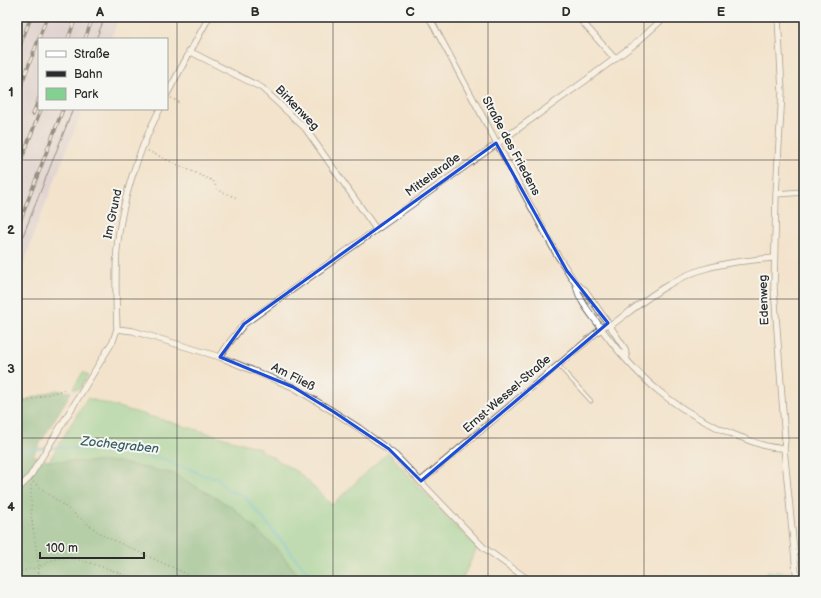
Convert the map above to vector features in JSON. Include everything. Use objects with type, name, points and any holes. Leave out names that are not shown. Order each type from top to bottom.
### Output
[{"type":"street","points":[[168,93],[209,17]]},
{"type":"street","name":"Straße des Friedens","points":[[429,17],[556,253],[576,284],[579,296],[619,353],[653,388],[688,412],[730,433],[775,448],[784,448]]},
{"type":"street","points":[[578,17],[615,59]]},
{"type":"street","name":"Mittelstraße","points":[[220,357],[244,324],[615,59],[635,44],[665,17]]},
{"type":"street","name":"Edenweg","points":[[778,17],[782,92],[774,258],[776,323],[785,440],[784,448],[797,581]]},
{"type":"street","name":"Birkenweg","points":[[189,52],[262,88],[294,117],[305,128],[376,230]]},
{"type":"street","name":"Im Grund","points":[[117,329],[116,276],[119,232],[126,200],[143,149],[160,110]]},
{"type":"street","points":[[776,194],[804,192]]},
{"type":"street","name":"Ernst-Wessel-Straße","points":[[421,481],[601,328],[609,325],[669,284],[696,272],[732,263],[774,258]]},
{"type":"street","name":"Straße des Friedens","points":[[576,284],[585,290],[625,349],[626,360]]},
{"type":"street","points":[[17,490],[29,478],[107,351],[117,329]]},
{"type":"street","name":"Am Fließ","points":[[117,329],[133,331],[220,357],[293,387],[334,412],[389,449],[421,481],[456,520],[484,547],[530,581]]},
{"type":"lane","points":[[558,364],[591,401]]},
{"type":"path","points":[[168,96],[181,103]]},
{"type":"path","points":[[143,149],[213,181],[218,190],[237,198]]},
{"type":"path","points":[[17,404],[66,389]]},
{"type":"path","points":[[38,581],[39,568],[31,515],[31,480],[102,535],[189,575],[193,581]]},
{"type":"path","points":[[17,572],[39,568],[51,560],[62,558],[94,564],[138,581]]},
{"type":"highlighted area","points":[[496,143],[567,271],[608,323],[421,481],[389,449],[334,412],[293,387],[220,357],[244,324]]},
{"type":"shaded area","points":[[17,17],[119,17],[111,38],[38,38],[38,110],[83,110],[37,225],[17,285]]},
{"type":"green space","points":[[83,372],[88,376],[80,389],[73,389]]},
{"type":"green space","points":[[56,390],[71,392],[33,455],[49,461],[118,462],[174,474],[232,507],[277,549],[303,581],[17,581],[17,403]]},
{"type":"green space","points":[[87,398],[256,447],[299,473],[332,505],[388,452],[456,527],[478,546],[461,581],[303,581],[277,549],[232,507],[49,461]]},
{"type":"green space","points":[[767,571],[793,573],[793,581],[766,581]]},
{"type":"waterway","name":"Zochegraben","points":[[17,451],[59,447],[124,453],[165,459],[177,466],[188,468],[202,475],[217,477],[228,491],[243,495],[315,581]]},
{"type":"tram line","points":[[96,38],[105,17]]},
{"type":"tram line","points":[[17,251],[73,110]]},
{"type":"railway","points":[[17,53],[31,17]]},
{"type":"railway","points":[[39,38],[47,17]]},
{"type":"railway","points":[[68,38],[76,17]]},
{"type":"railway","points":[[85,38],[93,17]]},
{"type":"railway","points":[[17,96],[38,41]]},
{"type":"railway","points":[[33,114],[38,101]]},
{"type":"railway","points":[[17,171],[41,110]]},
{"type":"railway","points":[[17,229],[63,110]]}]
